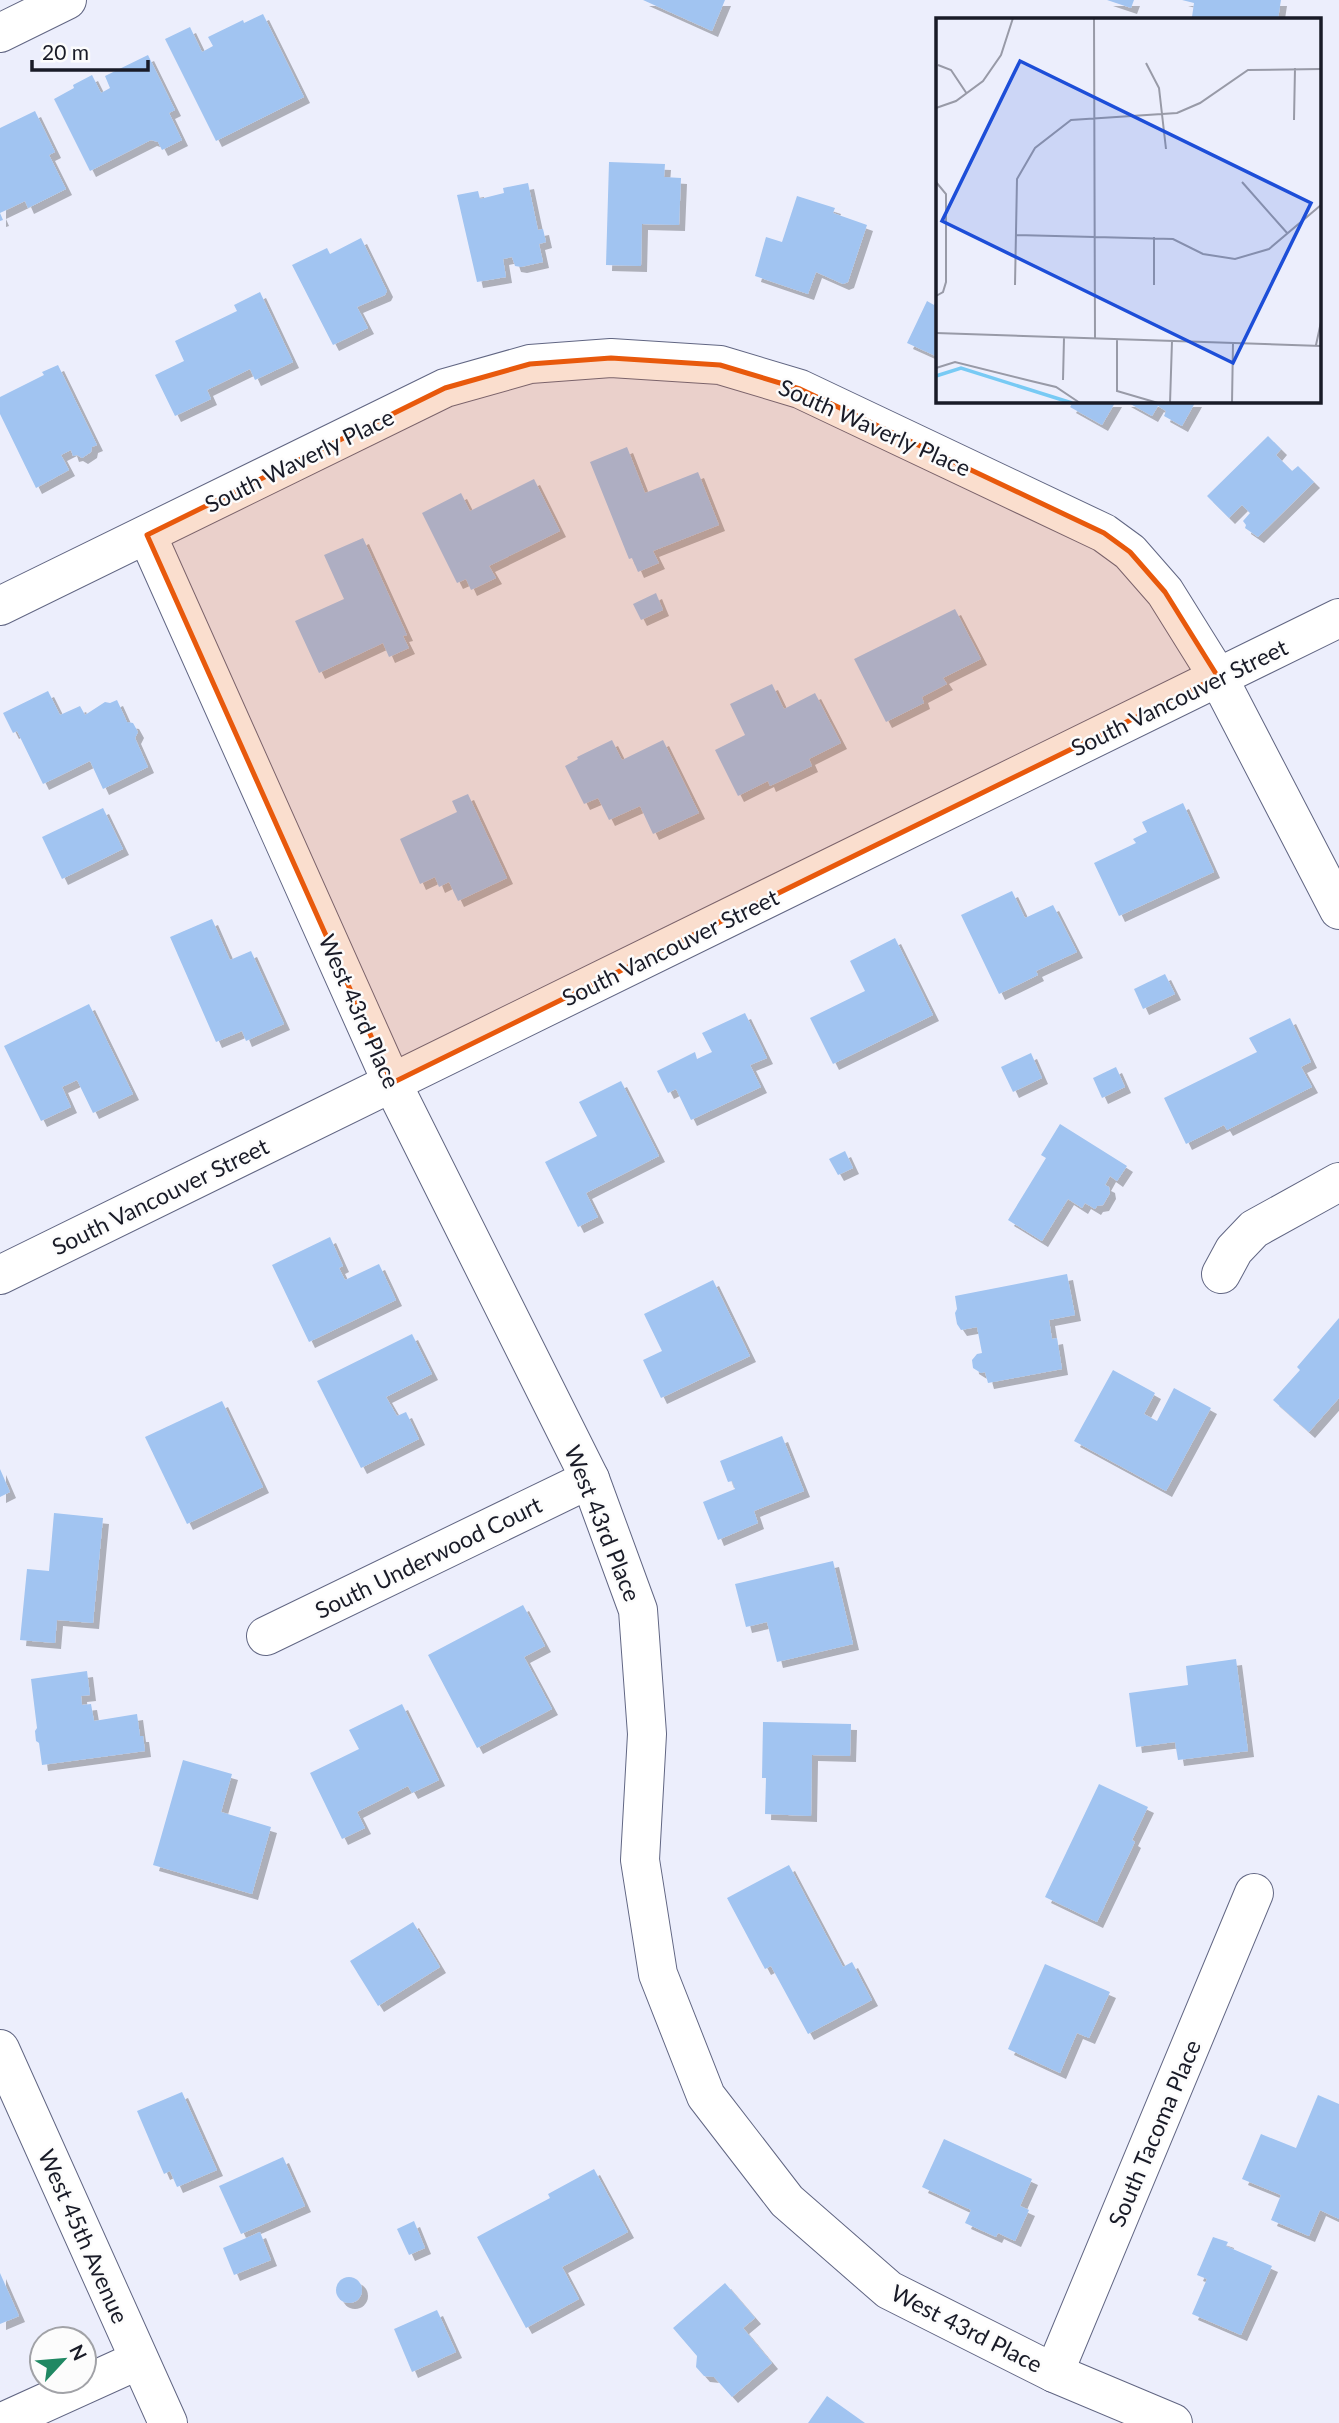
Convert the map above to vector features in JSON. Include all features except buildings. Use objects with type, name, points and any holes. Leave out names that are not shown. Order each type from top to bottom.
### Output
[{"type":"street","points":[[0,33],[67,0]]},
{"type":"street","name":"South Waverly Place","points":[[0,606],[445,388],[530,364],[611,358],[720,365],[800,389],[1104,533],[1130,552],[1166,592],[1218,677],[1339,910]]},
{"type":"street","name":"West 43rd Place","points":[[147,535],[392,1083],[590,1479],[638,1611],[647,1734],[640,1860],[658,1974],[706,2096],[787,2201],[889,2290],[1054,2372],[1174,2423]]},
{"type":"street","name":"South Vancouver Street","points":[[0,1275],[1339,618]]},
{"type":"street","points":[[1221,1274],[1234,1250],[1254,1229],[1339,1182]]},
{"type":"street","name":"South Underwood Court","points":[[266,1636],[590,1479]]},
{"type":"street","name":"South Tacoma Place","points":[[1054,2372],[1254,1893]]},
{"type":"street","name":"West 45th Avenue","points":[[0,2049],[167,2423]]},
{"type":"street","points":[[0,2423],[139,2360]]},
{"type":"highlighted area","points":[[611,358],[720,365],[800,389],[1104,533],[1130,552],[1165,592],[1218,677],[392,1083],[147,535],[445,388],[530,364]]}]
